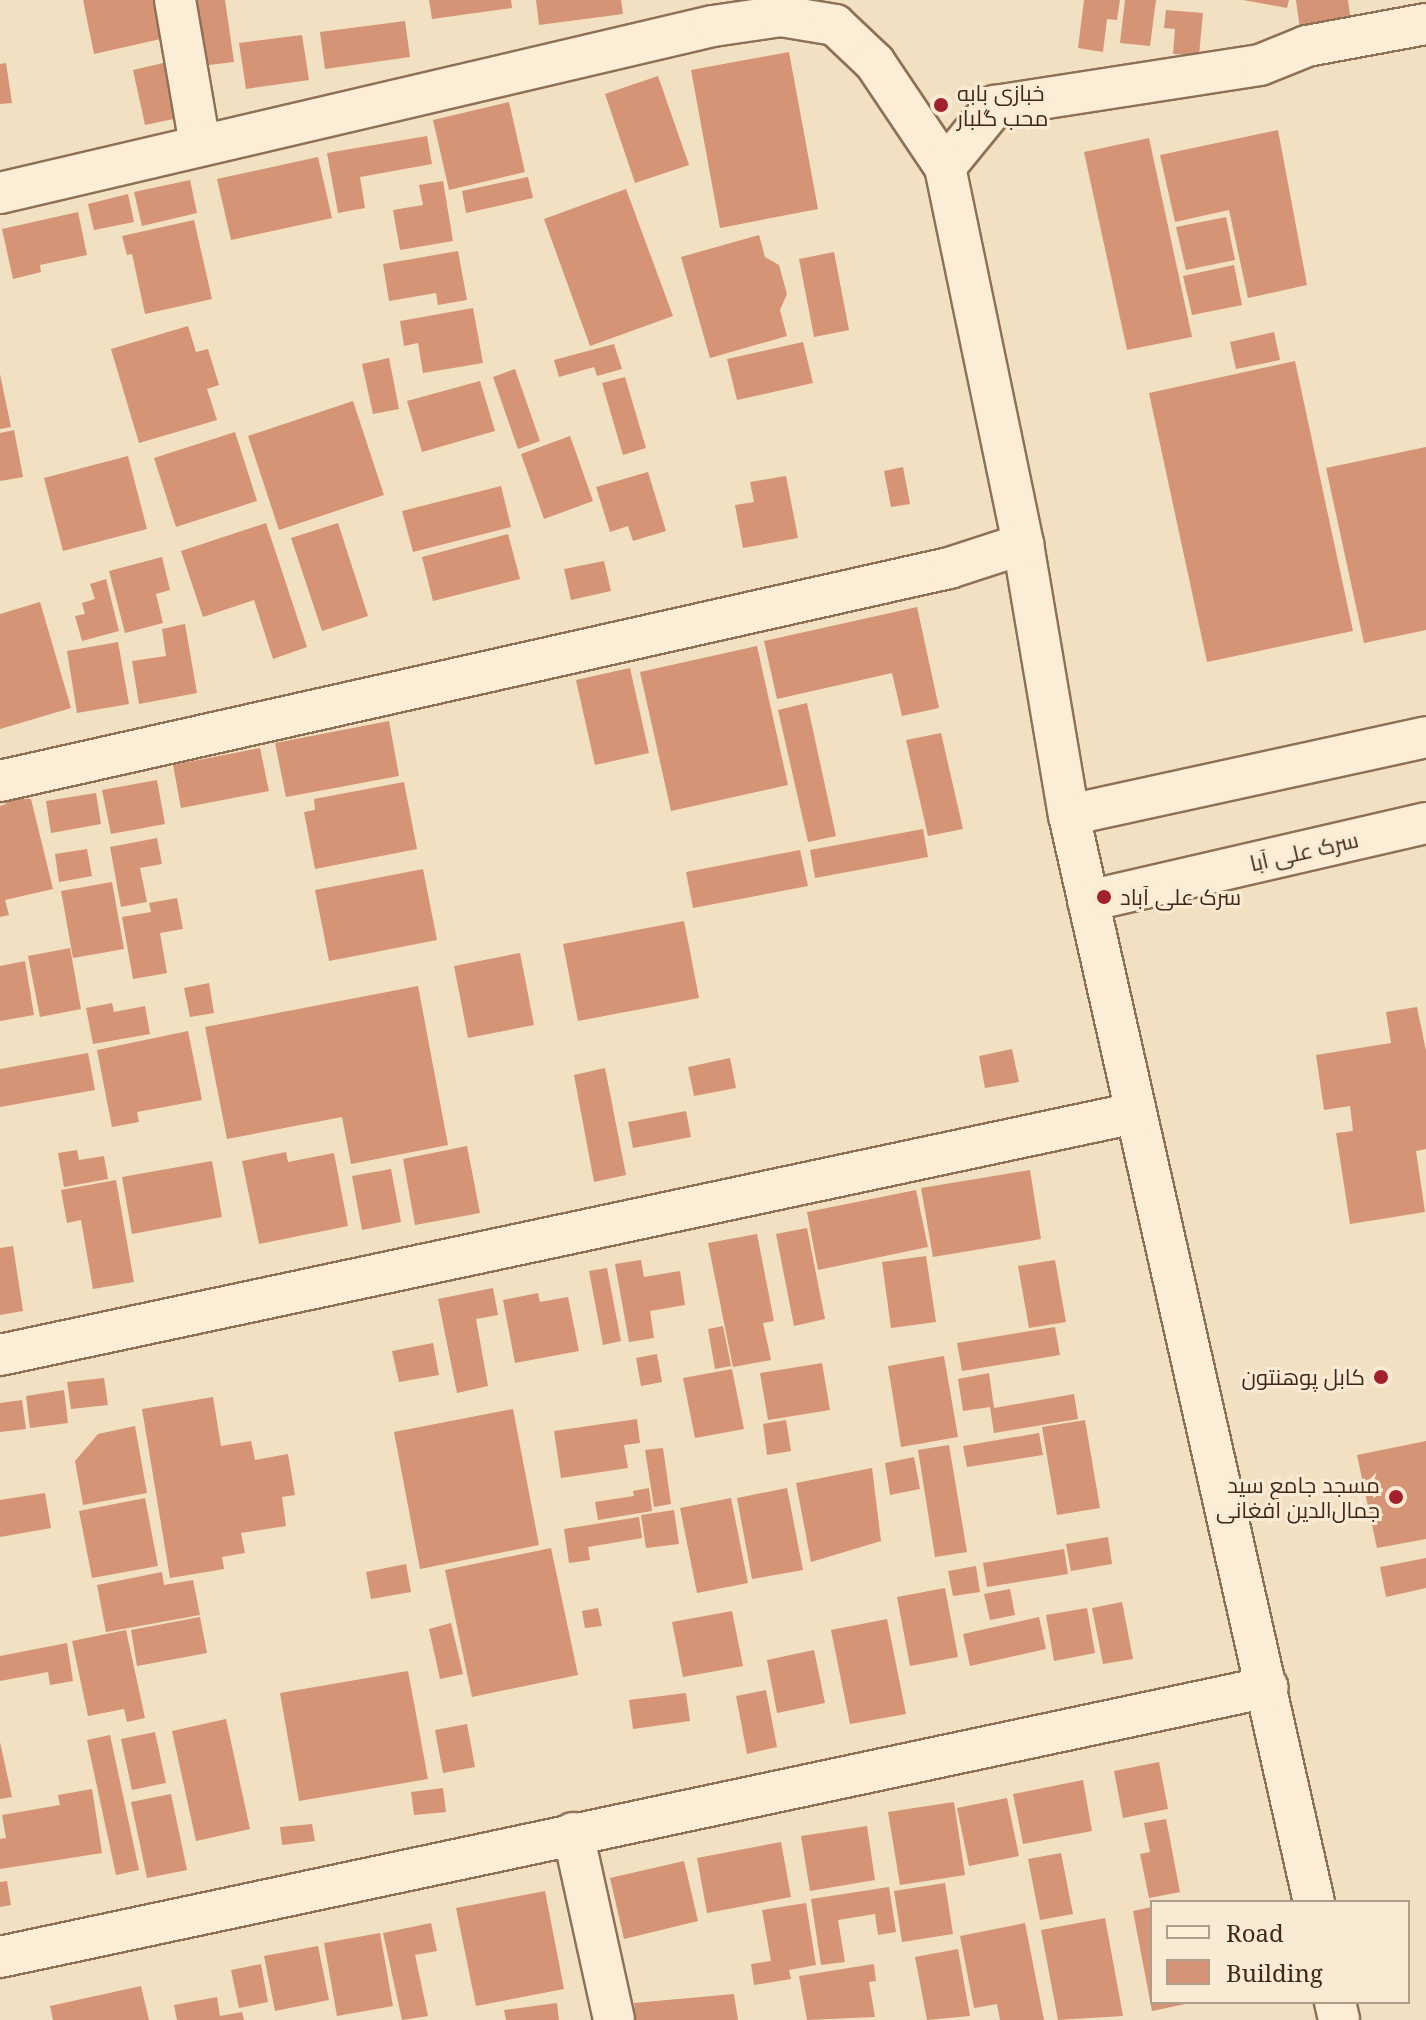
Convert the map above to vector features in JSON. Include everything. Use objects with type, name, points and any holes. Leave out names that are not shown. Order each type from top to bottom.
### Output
[{"type":"street","points":[[175,0],[200,145]]},
{"type":"street","points":[[0,193],[713,26],[803,9],[835,25],[875,63],[945,167],[1023,544],[1069,815],[1314,1900]]},
{"type":"street","points":[[945,167],[995,106],[1260,65],[1307,46],[1426,24]]},
{"type":"street","points":[[0,781],[949,568],[1023,544]]},
{"type":"street","points":[[1069,815],[1426,737]]},
{"type":"street","name":"سرک علی آبا","points":[[1088,901],[1426,823]]},
{"type":"street","points":[[0,1355],[1135,1113]]},
{"type":"street","points":[[0,1957],[573,1833],[1075,1732],[1268,1687]]},
{"type":"street","points":[[573,1833],[614,2020]]},
{"type":"building","points":[[83,0],[157,0],[165,38],[94,54]]},
{"type":"building","points":[[183,0],[225,0],[234,62],[192,67]]},
{"type":"building","points":[[429,0],[511,0],[512,8],[432,19]]},
{"type":"building","points":[[536,0],[621,0],[623,14],[539,25]]},
{"type":"building","points":[[1084,0],[1120,0],[1117,20],[1107,19],[1103,52],[1078,48]]},
{"type":"building","points":[[1125,0],[1156,0],[1150,46],[1120,43]]},
{"type":"building","points":[[1243,0],[1289,0],[1287,8]]},
{"type":"building","points":[[1296,0],[1348,0],[1351,22],[1300,29]]},
{"type":"building","points":[[1166,10],[1203,13],[1199,55],[1173,54],[1175,29],[1164,28]]},
{"type":"building","points":[[405,21],[410,57],[325,69],[320,32]]},
{"type":"building","points":[[302,35],[309,80],[246,89],[239,43]]},
{"type":"building","points":[[789,52],[818,209],[720,228],[691,70]]},
{"type":"building","points":[[176,60],[188,116],[145,125],[133,70]]},
{"type":"building","points":[[6,63],[12,103],[0,104],[0,64]]},
{"type":"building","points":[[658,76],[689,165],[635,183],[605,94]]},
{"type":"building","points":[[509,102],[525,172],[449,190],[433,120]]},
{"type":"building","points":[[1278,130],[1307,285],[1248,298],[1229,210],[1175,222],[1160,155]]},
{"type":"building","points":[[427,136],[432,164],[360,177],[365,208],[338,213],[327,153]]},
{"type":"building","points":[[1149,138],[1192,337],[1127,350],[1084,152]]},
{"type":"building","points":[[318,157],[332,218],[231,240],[217,179]]},
{"type":"building","points":[[528,177],[533,198],[466,213],[462,191]]},
{"type":"building","points":[[190,180],[197,213],[142,226],[134,192]]},
{"type":"building","points":[[443,181],[453,241],[400,250],[393,210],[423,205],[419,185]]},
{"type":"building","points":[[626,189],[673,316],[590,346],[544,219]]},
{"type":"building","points":[[128,194],[134,222],[94,230],[88,204]]},
{"type":"building","points":[[78,212],[87,255],[40,265],[41,272],[13,279],[2,229]]},
{"type":"building","points":[[1226,217],[1235,260],[1186,270],[1176,227]]},
{"type":"building","points":[[194,220],[212,299],[145,314],[132,254],[127,255],[122,236]]},
{"type":"building","points":[[759,235],[765,257],[779,265],[787,294],[780,310],[787,336],[710,358],[681,257]]},
{"type":"building","points":[[458,251],[467,300],[438,305],[436,293],[389,301],[383,264]]},
{"type":"building","points":[[834,252],[849,330],[814,337],[799,259]]},
{"type":"building","points":[[1234,265],[1242,305],[1192,315],[1183,276]]},
{"type":"building","points":[[473,308],[483,363],[423,373],[418,343],[404,346],[400,321]]},
{"type":"building","points":[[188,326],[196,352],[208,349],[219,385],[207,389],[217,420],[139,443],[111,349]]},
{"type":"building","points":[[1274,332],[1280,360],[1236,369],[1230,342]]},
{"type":"building","points":[[803,342],[813,383],[737,400],[727,359]]},
{"type":"building","points":[[614,344],[622,369],[597,376],[594,367],[559,377],[554,360]]},
{"type":"building","points":[[389,358],[399,409],[373,414],[362,364]]},
{"type":"building","points":[[1295,361],[1353,631],[1207,662],[1149,393]]},
{"type":"building","points":[[515,369],[540,441],[518,449],[493,377]]},
{"type":"building","points":[[0,374],[11,427],[0,429]]},
{"type":"building","points":[[625,377],[646,448],[623,455],[602,383]]},
{"type":"building","points":[[480,381],[495,431],[422,452],[407,401]]},
{"type":"building","points":[[353,401],[384,495],[279,530],[248,436]]},
{"type":"building","points":[[14,430],[23,477],[0,481],[0,433]]},
{"type":"building","points":[[235,432],[257,501],[176,527],[154,458]]},
{"type":"building","points":[[570,436],[593,501],[544,519],[521,454]]},
{"type":"building","points":[[1426,447],[1426,630],[1364,643],[1326,468]]},
{"type":"building","points":[[128,456],[147,529],[63,551],[44,478]]},
{"type":"building","points":[[903,467],[910,504],[891,507],[884,471]]},
{"type":"building","points":[[648,472],[666,531],[633,541],[628,526],[610,532],[596,487]]},
{"type":"building","points":[[786,476],[798,538],[743,548],[735,505],[754,502],[750,482]]},
{"type":"building","points":[[501,486],[511,527],[413,552],[402,511]]},
{"type":"building","points":[[266,523],[307,647],[273,659],[254,600],[203,617],[181,551]]},
{"type":"building","points":[[338,523],[368,616],[322,631],[291,538]]},
{"type":"building","points":[[508,534],[520,579],[433,601],[422,557]]},
{"type":"building","points":[[162,557],[170,590],[156,594],[163,623],[125,633],[109,571]]},
{"type":"building","points":[[604,561],[611,591],[571,600],[564,569]]},
{"type":"building","points":[[106,579],[119,631],[82,641],[75,616],[85,614],[82,603],[95,599],[90,584]]},
{"type":"building","points":[[40,602],[71,708],[0,729],[0,614]]},
{"type":"building","points":[[917,607],[939,708],[902,716],[892,673],[777,699],[764,641]]},
{"type":"building","points":[[185,624],[197,693],[139,704],[132,661],[166,656],[162,629]]},
{"type":"building","points":[[118,642],[129,704],[77,713],[67,651]]},
{"type":"building","points":[[757,646],[788,785],[671,811],[640,672]]},
{"type":"building","points":[[630,668],[649,753],[595,765],[576,680]]},
{"type":"building","points":[[807,703],[836,836],[808,842],[778,710]]},
{"type":"building","points":[[389,721],[399,776],[286,797],[275,743]]},
{"type":"building","points":[[941,733],[963,829],[928,836],[906,740]]},
{"type":"building","points":[[260,748],[269,791],[181,808],[173,765]]},
{"type":"building","points":[[157,780],[165,824],[111,834],[102,790]]},
{"type":"building","points":[[404,782],[417,849],[315,869],[304,812],[315,810],[314,799]]},
{"type":"building","points":[[96,793],[101,824],[51,833],[46,801]]},
{"type":"building","points":[[5,798],[31,799],[53,889],[5,900],[9,915],[0,917],[0,806],[6,804]]},
{"type":"building","points":[[923,829],[928,857],[815,878],[810,850]]},
{"type":"building","points":[[157,838],[162,864],[140,868],[147,902],[121,907],[110,847]]},
{"type":"building","points":[[87,849],[92,876],[59,882],[55,854]]},
{"type":"building","points":[[800,850],[808,886],[693,908],[686,872]]},
{"type":"building","points":[[423,869],[437,940],[329,961],[315,890]]},
{"type":"building","points":[[112,882],[124,949],[73,958],[61,891]]},
{"type":"building","points":[[177,898],[183,929],[160,933],[167,973],[133,979],[122,917],[151,912],[149,903]]},
{"type":"building","points":[[684,921],[699,998],[578,1021],[563,944]]},
{"type":"building","points":[[70,948],[81,1009],[40,1017],[28,956]]},
{"type":"building","points":[[520,953],[534,1025],[468,1038],[454,966]]},
{"type":"building","points":[[25,961],[34,1015],[0,1021],[0,966]]},
{"type":"building","points":[[209,983],[214,1013],[190,1017],[184,988]]},
{"type":"building","points":[[418,986],[448,1145],[351,1164],[342,1117],[227,1139],[205,1027]]},
{"type":"building","points":[[112,1003],[114,1012],[145,1006],[150,1034],[93,1044],[86,1008]]},
{"type":"building","points":[[1417,1007],[1426,1051],[1426,1149],[1416,1151],[1425,1212],[1350,1224],[1336,1133],[1353,1131],[1350,1106],[1324,1110],[1316,1055],[1391,1043],[1386,1012]]},
{"type":"building","points":[[188,1031],[202,1100],[137,1112],[139,1122],[112,1127],[97,1050]]},
{"type":"building","points":[[1012,1049],[1019,1082],[985,1088],[979,1056]]},
{"type":"building","points":[[88,1053],[95,1090],[0,1107],[0,1069]]},
{"type":"building","points":[[730,1058],[736,1088],[694,1096],[688,1067]]},
{"type":"building","points":[[605,1068],[626,1175],[594,1182],[574,1075]]},
{"type":"building","points":[[686,1111],[691,1137],[633,1148],[628,1122]]},
{"type":"building","points":[[467,1146],[480,1213],[415,1225],[403,1159]]},
{"type":"building","points":[[77,1150],[79,1160],[104,1156],[108,1179],[64,1187],[58,1153]]},
{"type":"building","points":[[286,1152],[288,1162],[334,1153],[348,1226],[259,1244],[242,1161]]},
{"type":"building","points":[[212,1161],[222,1217],[132,1234],[122,1177]]},
{"type":"building","points":[[391,1169],[401,1222],[362,1230],[352,1176]]},
{"type":"building","points":[[1030,1170],[1041,1239],[933,1257],[921,1188]]},
{"type":"building","points":[[116,1180],[134,1282],[93,1289],[81,1220],[67,1223],[61,1190]]},
{"type":"building","points":[[916,1190],[928,1247],[818,1270],[807,1212]]},
{"type":"building","points":[[807,1228],[825,1319],[794,1326],[776,1234]]},
{"type":"building","points":[[757,1234],[774,1321],[763,1323],[771,1360],[733,1367],[708,1243]]},
{"type":"building","points":[[13,1246],[23,1311],[0,1315],[0,1248]]},
{"type":"building","points":[[926,1256],[936,1322],[891,1328],[882,1262]]},
{"type":"building","points":[[641,1260],[644,1277],[680,1271],[685,1305],[650,1311],[654,1338],[629,1342],[615,1264]]},
{"type":"building","points":[[1055,1260],[1066,1322],[1029,1328],[1018,1266]]},
{"type":"building","points":[[607,1268],[621,1341],[603,1345],[589,1271]]},
{"type":"building","points":[[493,1288],[498,1315],[476,1319],[488,1386],[457,1393],[438,1299]]},
{"type":"building","points":[[538,1293],[540,1302],[568,1297],[579,1351],[515,1363],[503,1300]]},
{"type":"building","points":[[723,1326],[731,1366],[715,1369],[708,1329]]},
{"type":"building","points":[[1055,1327],[1060,1355],[962,1371],[957,1343]]},
{"type":"building","points":[[433,1343],[439,1375],[399,1382],[392,1351]]},
{"type":"building","points":[[657,1354],[662,1382],[641,1386],[636,1358]]},
{"type":"building","points":[[944,1356],[958,1437],[901,1447],[888,1366]]},
{"type":"building","points":[[822,1363],[830,1410],[768,1420],[760,1373]]},
{"type":"building","points":[[732,1369],[744,1429],[695,1438],[683,1378]]},
{"type":"building","points":[[989,1373],[994,1408],[1074,1394],[1078,1419],[994,1433],[990,1407],[963,1411],[958,1379]]},
{"type":"building","points":[[104,1378],[108,1405],[71,1409],[67,1382]]},
{"type":"building","points":[[64,1390],[68,1423],[30,1428],[26,1396]]},
{"type":"building","points":[[213,1397],[221,1446],[251,1441],[255,1460],[288,1454],[295,1495],[282,1497],[286,1526],[241,1533],[245,1553],[222,1557],[224,1569],[170,1578],[142,1409]]},
{"type":"building","points":[[22,1400],[26,1429],[0,1432],[0,1403]]},
{"type":"building","points":[[513,1409],[539,1545],[420,1569],[394,1432]]},
{"type":"building","points":[[637,1419],[640,1443],[624,1445],[628,1468],[561,1478],[554,1431]]},
{"type":"building","points":[[786,1420],[791,1451],[767,1455],[763,1424]]},
{"type":"building","points":[[1085,1420],[1100,1508],[1057,1515],[1042,1427]]},
{"type":"building","points":[[135,1426],[147,1493],[83,1505],[75,1461],[98,1434]]},
{"type":"building","points":[[1039,1433],[1043,1455],[967,1467],[963,1446]]},
{"type":"building","name":"مسجد جامع سید جمال‌الدین افغانی","points":[[1426,1441],[1426,1539],[1377,1548],[1357,1455]]},
{"type":"building","points":[[949,1445],[967,1552],[935,1557],[918,1450]]},
{"type":"building","points":[[663,1448],[671,1504],[654,1507],[645,1450]]},
{"type":"building","points":[[914,1457],[920,1489],[890,1495],[885,1463]]},
{"type":"building","points":[[872,1468],[881,1541],[811,1562],[796,1483]]},
{"type":"building","points":[[649,1488],[652,1511],[598,1520],[595,1502],[634,1496],[633,1491]]},
{"type":"building","points":[[787,1488],[803,1570],[752,1579],[737,1498]]},
{"type":"building","points":[[45,1493],[51,1528],[0,1537],[0,1500]]},
{"type":"building","points":[[145,1498],[158,1566],[92,1578],[79,1511]]},
{"type":"building","points":[[731,1498],[748,1583],[697,1593],[680,1508]]},
{"type":"building","points":[[674,1510],[679,1544],[646,1548],[641,1515]]},
{"type":"building","points":[[639,1517],[642,1538],[588,1547],[590,1560],[569,1563],[564,1529]]},
{"type":"building","points":[[1108,1537],[1112,1564],[1071,1571],[1066,1544]]},
{"type":"building","points":[[551,1548],[578,1675],[472,1697],[445,1570]]},
{"type":"building","points":[[1064,1549],[1068,1574],[987,1587],[983,1563]]},
{"type":"building","points":[[1426,1558],[1426,1588],[1386,1597],[1380,1567]]},
{"type":"building","points":[[406,1564],[411,1592],[371,1599],[366,1572]]},
{"type":"building","points":[[976,1566],[980,1592],[953,1596],[948,1571]]},
{"type":"building","points":[[162,1572],[164,1585],[193,1580],[200,1615],[106,1632],[97,1585]]},
{"type":"building","points":[[945,1588],[958,1657],[910,1666],[897,1597]]},
{"type":"building","points":[[1010,1589],[1015,1615],[990,1620],[984,1594]]},
{"type":"building","points":[[1122,1602],[1133,1659],[1103,1664],[1092,1608]]},
{"type":"building","points":[[598,1608],[602,1626],[585,1628],[582,1611]]},
{"type":"building","points":[[1087,1608],[1095,1653],[1054,1661],[1046,1615]]},
{"type":"building","points":[[732,1611],[743,1666],[683,1677],[672,1622]]},
{"type":"building","points":[[200,1617],[207,1653],[137,1666],[131,1630]]},
{"type":"building","points":[[1039,1617],[1046,1649],[970,1666],[963,1634]]},
{"type":"building","points":[[887,1619],[906,1714],[850,1724],[831,1630]]},
{"type":"building","points":[[451,1623],[463,1674],[440,1679],[429,1629]]},
{"type":"building","points":[[126,1630],[145,1718],[127,1722],[124,1709],[88,1716],[72,1641]]},
{"type":"building","points":[[67,1643],[73,1681],[50,1685],[48,1672],[0,1681],[0,1656]]},
{"type":"building","points":[[814,1650],[825,1703],[777,1713],[767,1660]]},
{"type":"building","points":[[408,1671],[428,1779],[299,1801],[280,1693]]},
{"type":"building","points":[[766,1690],[777,1747],[747,1754],[736,1696]]},
{"type":"building","points":[[686,1693],[690,1721],[633,1729],[629,1700]]},
{"type":"building","points":[[226,1719],[250,1829],[196,1841],[172,1731]]},
{"type":"building","points":[[467,1724],[475,1767],[443,1773],[435,1730]]},
{"type":"building","points":[[155,1732],[166,1783],[132,1790],[121,1739]]},
{"type":"building","points":[[110,1735],[139,1870],[116,1875],[87,1740]]},
{"type":"building","points":[[0,1742],[12,1797],[0,1799]]},
{"type":"building","points":[[1159,1762],[1168,1809],[1123,1818],[1114,1771]]},
{"type":"building","points":[[1083,1780],[1092,1831],[1023,1844],[1013,1794]]},
{"type":"building","points":[[443,1788],[446,1812],[414,1815],[411,1792]]},
{"type":"building","points":[[92,1789],[102,1853],[0,1869],[0,1839],[6,1838],[2,1815],[60,1805],[58,1795]]},
{"type":"building","points":[[171,1794],[187,1870],[147,1878],[131,1802]]},
{"type":"building","points":[[1007,1798],[1019,1856],[969,1866],[957,1808]]},
{"type":"building","points":[[954,1802],[965,1875],[900,1885],[888,1812]]},
{"type":"building","points":[[1166,1819],[1180,1892],[1149,1898],[1140,1854],[1150,1852],[1144,1823]]},
{"type":"building","points":[[312,1824],[315,1841],[282,1845],[280,1827]]},
{"type":"building","points":[[867,1826],[875,1880],[810,1891],[801,1836]]},
{"type":"building","points":[[781,1842],[791,1897],[707,1913],[697,1858]]},
{"type":"building","points":[[1061,1853],[1073,1914],[1040,1920],[1028,1859]]},
{"type":"building","points":[[684,1861],[698,1921],[624,1939],[610,1878]]},
{"type":"building","points":[[7,1881],[11,1905],[0,1907],[0,1882]]},
{"type":"building","points":[[945,1883],[953,1934],[902,1942],[894,1891]]},
{"type":"building","points":[[889,1887],[896,1932],[878,1935],[875,1914],[838,1920],[845,1962],[821,1965],[811,1899]]},
{"type":"building","points":[[545,1891],[564,1989],[476,2006],[456,1908]]},
{"type":"building","points":[[806,1903],[816,1965],[789,1970],[791,1979],[754,1985],[751,1964],[771,1961],[762,1910]]},
{"type":"building","points":[[1150,1907],[1150,2000],[1133,1911]]},
{"type":"building","points":[[1105,1918],[1123,2016],[1058,2020],[1041,1930]]},
{"type":"building","points":[[431,1923],[437,1951],[415,1955],[428,2016],[402,2020],[383,1933]]},
{"type":"building","points":[[1025,1923],[1044,2020],[1000,2020],[997,2004],[974,2008],[960,1936]]},
{"type":"building","points":[[380,1933],[393,2006],[337,2016],[324,1943]]},
{"type":"building","points":[[318,1946],[329,2000],[275,2011],[264,1956]]},
{"type":"building","points":[[958,1949],[970,2016],[927,2020],[915,1957]]},
{"type":"building","points":[[261,1964],[268,2002],[239,2008],[231,1970]]},
{"type":"building","points":[[874,1964],[876,1981],[869,1982],[875,2017],[807,2020],[799,1976]]},
{"type":"building","points":[[141,1986],[149,2020],[53,2020],[50,2006]]},
{"type":"building","points":[[734,1994],[738,2020],[636,2020],[634,2003]]},
{"type":"building","points":[[217,1997],[220,2016],[242,2012],[244,2020],[177,2020],[174,2005]]},
{"type":"building","points":[[557,2003],[559,2020],[506,2020],[504,2010]]},
{"type":"building","points":[[1151,2004],[1185,2004],[1152,2011]]},
{"type":"place","name":"خبازی بابه محب گلبار","points":[[941,105]]},
{"type":"place","name":"سرک علی آباد","points":[[1104,897]]},
{"type":"place","name":"کابل پوهنتون","points":[[1381,1377]]},
{"type":"place","name":"مسجد جامع سید جمال‌الدین افغانی","points":[[1396,1497]]}]
